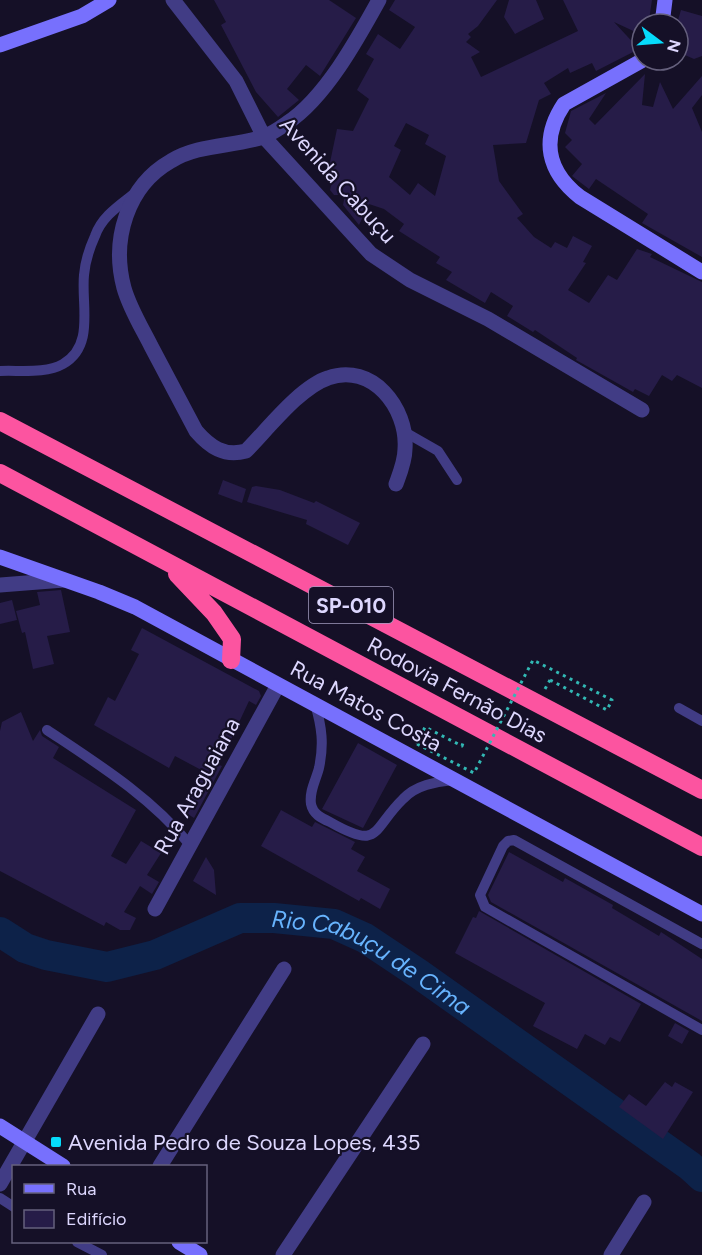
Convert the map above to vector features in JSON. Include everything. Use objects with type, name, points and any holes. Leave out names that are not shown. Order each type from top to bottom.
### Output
[{"type":"highway","name":"Rodovia Fernão Dias","points":[[0,421],[702,790]]},
{"type":"highway","name":"Rodovia Fernão Dias","points":[[0,473],[702,847]]},
{"type":"highway","points":[[167,564],[214,614],[232,639],[231,660]]},
{"type":"street","points":[[0,45],[82,16],[110,0]]},
{"type":"street","name":"Avenida Cabuçu","points":[[173,0],[236,81],[264,137],[370,254],[387,267],[488,319],[642,410]]},
{"type":"street","points":[[379,0],[358,37],[314,98],[289,122],[264,137],[194,151],[171,161],[135,192],[126,213],[121,237],[124,288],[136,317],[191,421],[208,445],[223,452],[235,454],[246,451],[317,383],[342,375],[359,378],[376,384],[388,394],[404,431],[406,448],[396,484]]},
{"type":"street","points":[[630,67],[564,104],[557,114],[553,129],[551,159],[554,171],[564,185],[580,197],[702,272]]},
{"type":"street","name":"Rua Matos Costa","points":[[0,557],[135,607],[702,914]]},
{"type":"street","points":[[0,585],[66,580]]},
{"type":"street","name":"Rua Araguaiana","points":[[155,909],[278,685]]},
{"type":"street","points":[[161,1165],[284,969]]},
{"type":"street","points":[[0,1184],[98,1014]]},
{"type":"street","points":[[283,1255],[423,1044]]},
{"type":"street","points":[[0,1126],[60,1165]]},
{"type":"street","points":[[611,1255],[644,1202]]},
{"type":"street","points":[[181,1243],[200,1255]]},
{"type":"lane","points":[[0,371],[48,369],[62,365],[74,357],[83,341],[84,274],[95,235],[104,219],[135,192]]},
{"type":"lane","points":[[404,431],[438,451],[457,480]]},
{"type":"lane","points":[[315,704],[322,727],[323,746],[312,789],[312,808],[317,815],[356,837],[366,836],[381,827],[403,799],[417,788],[456,779]]},
{"type":"lane","points":[[679,708],[702,721]]},
{"type":"lane","points":[[47,730],[144,798],[171,821],[190,845]]},
{"type":"lane","points":[[702,944],[514,840],[508,841],[503,846],[480,895],[485,907],[702,1030]]},
{"type":"lane","points":[[79,1243],[102,1255]]},
{"type":"path","points":[[472,725],[462,746],[425,728],[417,744],[474,773],[533,660],[612,700],[607,710],[550,680]]},
{"type":"building","points":[[214,0],[329,0],[356,18],[320,76],[306,65],[287,89],[299,100],[278,117],[256,92],[221,25],[226,22]]},
{"type":"building","points":[[395,0],[497,0],[478,26],[468,34],[471,37],[466,42],[480,52],[471,57],[481,77],[578,31],[563,0],[652,0],[650,12],[630,12],[630,29],[614,22],[630,39],[630,54],[596,71],[592,63],[570,73],[568,68],[544,83],[551,94],[539,100],[526,143],[493,145],[499,181],[523,214],[517,218],[534,237],[551,248],[555,242],[567,248],[573,236],[592,246],[583,262],[586,263],[568,290],[589,303],[608,275],[617,280],[637,249],[652,254],[650,257],[702,282],[702,388],[677,375],[672,381],[662,375],[649,396],[635,389],[633,392],[576,360],[577,358],[535,330],[533,332],[507,316],[513,306],[491,292],[485,303],[446,280],[452,272],[436,263],[440,257],[399,231],[404,224],[384,209],[369,204],[359,225],[343,205],[345,195],[334,195],[330,190],[334,174],[328,172],[337,129],[353,131],[369,99],[357,90],[374,59],[366,54],[378,34],[400,49],[415,27],[389,10]],"holes":[[[406,123],[429,135],[425,144],[446,156],[435,196],[418,183],[410,195],[389,177],[401,150],[394,146]]]},
{"type":"building","points":[[509,0],[536,0],[544,19],[515,34],[504,17]]},
{"type":"building","points":[[690,13],[702,16],[702,56],[694,59],[690,57]]},
{"type":"building","points":[[645,74],[642,105],[653,107],[660,82],[673,109],[702,76],[702,95],[692,108],[702,132],[702,257],[642,223],[648,214],[596,179],[589,189],[572,176],[582,164],[565,147],[572,140],[565,133],[571,111],[606,93],[589,119],[595,125]]},
{"type":"building","points":[[223,480],[246,489],[242,503],[218,494]]},
{"type":"building","points":[[252,487],[280,490],[314,503],[316,501],[360,523],[348,545],[306,524],[307,520],[247,502]]},
{"type":"building","points":[[61,590],[70,632],[47,636],[54,664],[33,669],[25,632],[22,633],[16,611],[40,605],[37,592]]},
{"type":"building","points":[[12,600],[17,620],[0,624],[0,603]]},
{"type":"building","points":[[142,628],[259,691],[261,696],[256,705],[249,701],[219,765],[222,766],[194,818],[183,811],[205,772],[175,756],[169,768],[94,725],[108,697],[115,701],[139,654],[131,650]]},
{"type":"building","points":[[21,712],[33,741],[40,730],[42,736],[59,747],[53,758],[136,810],[111,856],[126,864],[141,841],[161,853],[147,875],[159,882],[152,894],[140,886],[124,912],[136,918],[130,930],[120,930],[106,922],[104,926],[0,871],[0,731],[2,722]]},
{"type":"building","points":[[358,743],[397,765],[363,828],[322,809]]},
{"type":"building","points":[[281,810],[312,827],[315,822],[355,842],[351,849],[365,857],[357,871],[390,889],[380,909],[361,898],[359,901],[261,846]]},
{"type":"building","points":[[509,852],[563,882],[565,878],[613,905],[612,908],[659,936],[661,932],[702,959],[702,1021],[491,902],[488,895]]},
{"type":"building","points":[[206,857],[214,870],[216,895],[193,881]]},
{"type":"building","points":[[479,911],[641,1004],[620,1042],[610,1037],[605,1045],[585,1034],[577,1049],[533,1026],[545,1003],[455,953],[473,917],[476,918]]},
{"type":"building","points":[[675,1023],[689,1031],[682,1044],[668,1036]]},
{"type":"building","points":[[665,1082],[672,1087],[675,1082],[693,1092],[663,1139],[619,1107],[629,1094],[646,1106]]},
{"type":"waterway","name":"Rio Cabuçu de Cima","points":[[0,932],[25,948],[46,955],[107,967],[155,955],[240,918],[274,918],[334,924],[365,938],[419,974],[690,1166],[702,1177]]},
{"type":"place","name":"Avenida Pedro de Souza Lopes, 435","points":[[56,1142]]}]
